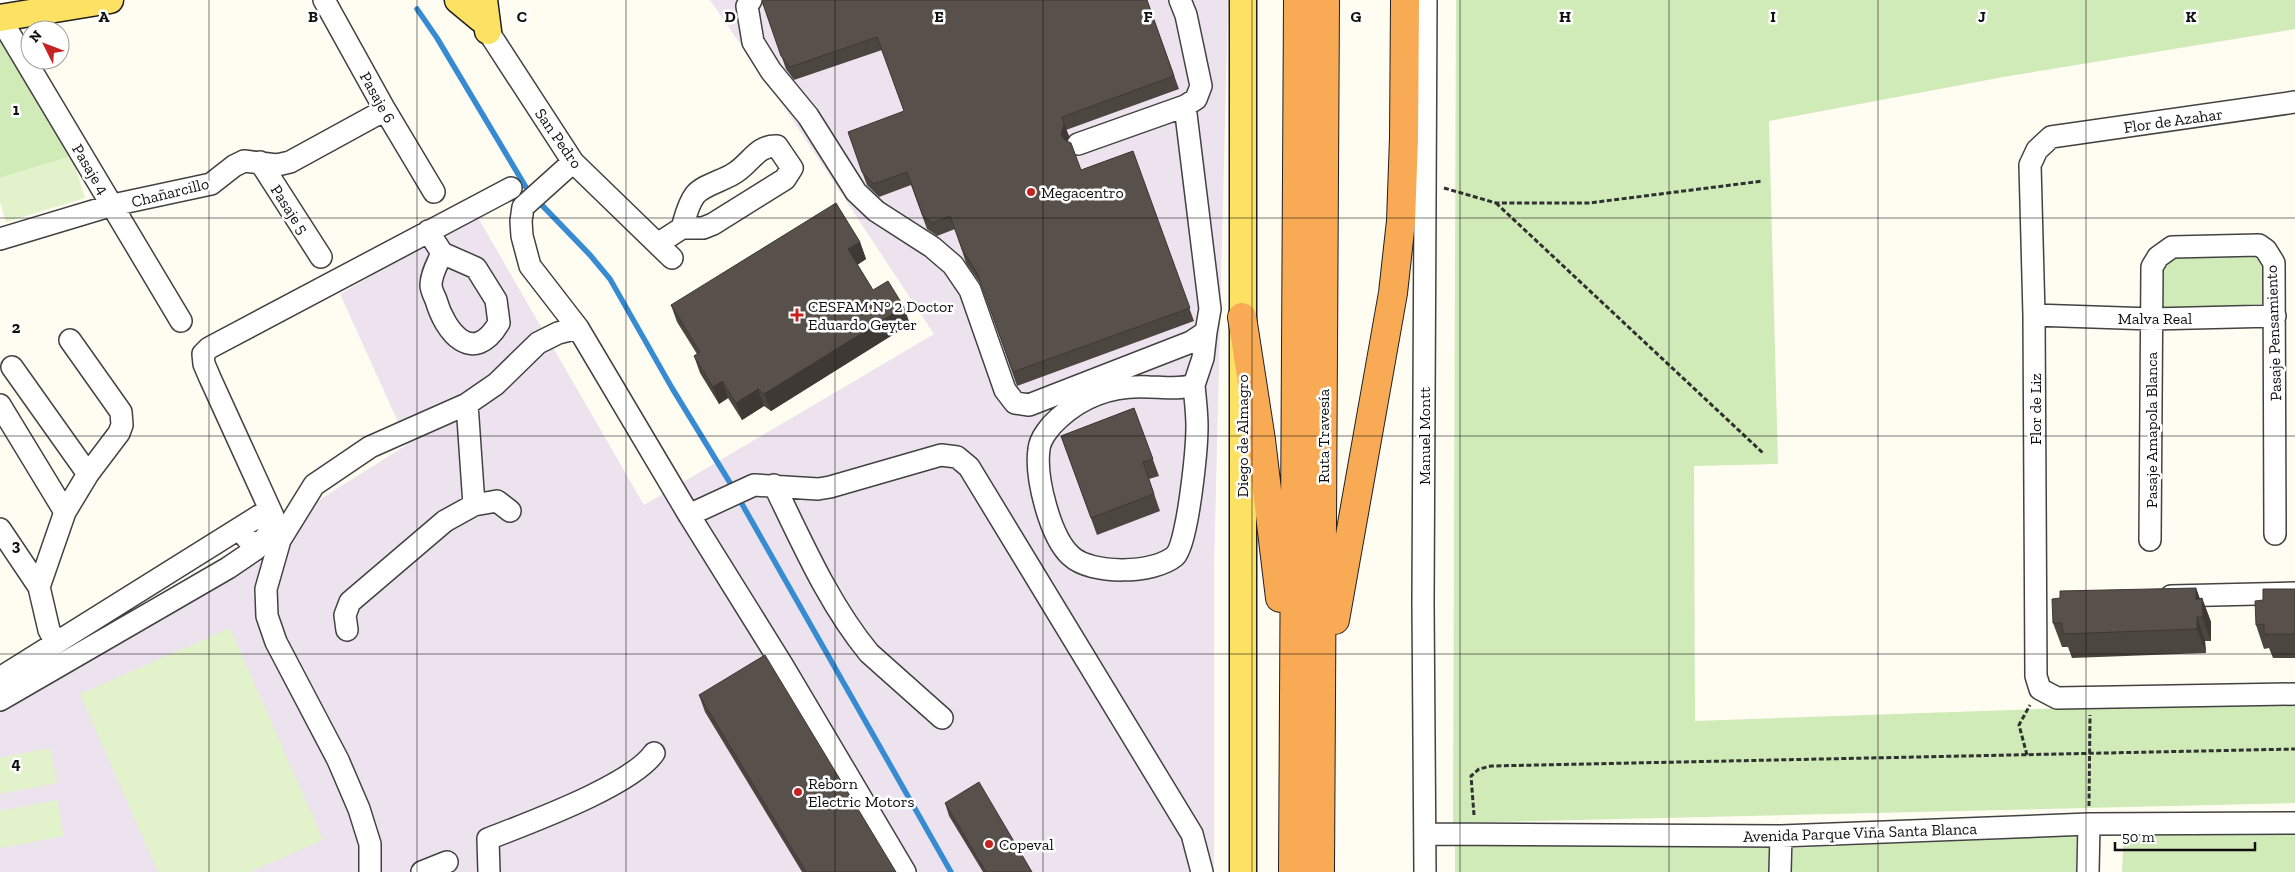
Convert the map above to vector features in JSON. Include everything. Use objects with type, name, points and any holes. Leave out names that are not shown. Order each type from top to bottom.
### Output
[{"type":"highway","name":"Ruta Travesía","points":[[1293,872],[1298,0]]},
{"type":"highway","name":"Ruta Travesía","points":[[1320,872],[1325,0]]},
{"type":"highway","points":[[1321,705],[1393,293],[1401,221],[1405,0]]},
{"type":"highway","points":[[1242,317],[1261,440],[1294,710]]},
{"type":"main road","points":[[0,18],[110,0]]},
{"type":"main road","points":[[458,0],[480,13]]},
{"type":"main road","name":"Diego de Almagro","points":[[1243,0],[1244,872]]},
{"type":"street","name":"Pasaje 6","points":[[324,0],[385,110],[434,192]]},
{"type":"street","points":[[751,0],[747,6],[753,42],[770,71],[808,116],[856,192],[876,211],[932,247],[953,265],[970,290],[1005,390],[1015,403],[1029,405],[1191,342],[1206,332]]},
{"type":"street","points":[[1078,144],[1185,106],[1196,98],[1201,86],[1186,15],[1180,0]]},
{"type":"street","name":"Manuel Montt","points":[[1425,872],[1423,603],[1426,0]]},
{"type":"street","name":"San Pedro","points":[[480,13],[567,167],[666,251],[682,228]]},
{"type":"street","name":"Pasaje 4","points":[[0,18],[181,321]]},
{"type":"street","name":"Flor de Azahar","points":[[2051,137],[2295,102]]},
{"type":"street","points":[[1185,106],[1210,309],[1203,358],[1194,385],[1197,427],[1185,537],[1176,556],[1152,568],[1124,571],[1097,567],[1072,557],[1058,540],[1048,515],[1039,470],[1038,448],[1046,433],[1059,418],[1096,394],[1118,387],[1184,388],[1194,385]]},
{"type":"street","name":"Chañarcillo","points":[[0,239],[113,205],[212,184],[234,166],[244,161],[277,165],[290,162],[385,110]]},
{"type":"street","name":"Flor de Liz","points":[[2040,689],[2036,676],[2034,314],[2030,165],[2037,150],[2051,137]]},
{"type":"street","points":[[768,146],[778,146],[792,168],[785,180],[712,224],[703,228],[682,228],[695,195],[734,174],[746,165],[759,150],[768,146]]},
{"type":"street","name":"Pasaje 5","points":[[260,162],[321,257]]},
{"type":"street","points":[[567,167],[523,207],[521,221],[530,266],[578,328],[689,515],[783,666],[905,872]]},
{"type":"street","points":[[0,700],[228,568],[256,548],[268,534],[273,516],[207,371],[203,354],[209,348],[511,188]]},
{"type":"street","points":[[428,231],[442,253]]},
{"type":"street","name":"Pasaje Pensamiento","points":[[2152,319],[2152,267],[2158,257],[2172,247],[2259,244],[2266,250],[2274,263],[2275,534]]},
{"type":"street","name":"Malva Real","points":[[2034,314],[2152,319],[2275,316]]},
{"type":"street","name":"Pasaje Amapola Blanca","points":[[2150,540],[2152,319]]},
{"type":"street","points":[[370,872],[370,844],[360,809],[338,760],[276,642],[267,616],[266,589],[280,540],[314,485],[370,447],[466,404],[496,384],[538,343],[558,333],[578,328]]},
{"type":"street","points":[[39,587],[65,512],[88,474],[119,433],[122,425],[121,412],[70,340]]},
{"type":"street","points":[[12,368],[88,474]]},
{"type":"street","points":[[466,404],[474,505]]},
{"type":"street","points":[[0,405],[65,512]]},
{"type":"street","points":[[689,515],[754,485],[818,489],[942,454],[957,457],[974,476],[1192,834],[1202,872]]},
{"type":"street","points":[[774,485],[819,576],[860,642],[869,653],[942,718]]},
{"type":"street","points":[[347,630],[345,615],[350,602],[445,521],[474,505],[497,501],[510,511]]},
{"type":"street","points":[[0,678],[259,516]]},
{"type":"street","points":[[0,529],[39,587],[49,630],[56,644]]},
{"type":"street","points":[[239,529],[256,548]]},
{"type":"street","points":[[2156,597],[2295,593]]},
{"type":"street","points":[[2040,689],[2057,698],[2295,694]]},
{"type":"street","points":[[489,872],[488,839],[560,810],[623,778],[646,764],[654,753]]},
{"type":"street","name":"Avenida Parque Viña Santa Blanca","points":[[1425,834],[1475,836],[1781,836],[2089,824],[2295,823]]},
{"type":"street","points":[[2088,872],[2089,824]]},
{"type":"street","points":[[1780,872],[1781,836]]},
{"type":"street","points":[[422,872],[447,862]]},
{"type":"path","points":[[1425,181],[1496,203],[1589,203],[1763,181]]},
{"type":"path","points":[[1496,203],[1763,453]]},
{"type":"path","points":[[2027,755],[2019,724],[2040,689]]},
{"type":"path","points":[[2089,824],[2090,697]]},
{"type":"path","points":[[1475,836],[1471,776],[1479,769],[1491,766],[2295,749]]},
{"type":"shaded area","points":[[710,0],[1228,0],[1214,570],[1214,872],[0,872],[0,701],[408,444],[340,294],[476,214],[644,505],[934,334],[794,122]]},
{"type":"green space","points":[[1456,0],[2295,0],[2295,29],[2009,76],[1769,121],[1778,464],[1694,466],[1695,721],[2295,700],[2295,803],[1453,823]]},
{"type":"green space","points":[[0,33],[72,156],[0,178]]},
{"type":"green space","points":[[72,156],[85,198],[6,222],[0,202],[0,178]]},
{"type":"green space","points":[[2254,252],[2267,264],[2265,310],[2156,311],[2158,274],[2172,258]]},
{"type":"green space","points":[[230,628],[323,840],[250,872],[158,872],[80,694]]},
{"type":"green space","points":[[50,748],[57,783],[0,794],[0,758]]},
{"type":"green space","points":[[57,800],[64,836],[0,848],[0,811]]},
{"type":"green space","points":[[2124,831],[2295,831],[2295,872],[2122,872]]},
{"type":"green space","points":[[1769,832],[1769,872],[1455,872],[1455,838]]},
{"type":"green space","points":[[2077,836],[2076,872],[1791,872],[1793,848]]},
{"type":"building","name":"Megacentro","points":[[1147,0],[1174,76],[1062,117],[1064,123],[1061,135],[1071,143],[1081,170],[1133,151],[1190,308],[1013,372],[977,273],[962,249],[950,216],[933,223],[923,216],[907,172],[874,184],[862,172],[848,132],[904,111],[877,37],[790,67],[781,56],[762,1]]},
{"type":"building","name":"CESFAM N° 2 Doctor Eduardo Geyter","points":[[836,203],[860,242],[848,249],[873,290],[888,281],[904,307],[764,394],[758,389],[736,403],[722,381],[713,387],[694,356],[700,352],[671,305]]},
{"type":"building","points":[[1134,408],[1153,459],[1143,462],[1154,494],[1091,518],[1061,436]]},
{"type":"building","points":[[2196,588],[2196,600],[2202,598],[2203,617],[2197,617],[2197,629],[2063,634],[2062,623],[2053,623],[2052,599],[2060,598],[2060,591]]},
{"type":"building","points":[[2263,589],[2295,589],[2295,634],[2264,634],[2264,624],[2256,625],[2255,601],[2263,600]]},
{"type":"building","name":"Reborn Electric Motors","points":[[765,655],[896,872],[806,872],[699,695]]},
{"type":"building","name":"Copeval","points":[[979,782],[1032,872],[986,872],[945,803]]},
{"type":"waterway","points":[[417,9],[437,38],[530,194]]},
{"type":"waterway","points":[[537,200],[590,255],[610,279],[672,388],[732,486]]},
{"type":"waterway","points":[[742,504],[951,872]]},
{"type":"place","name":"Megacentro","points":[[1031,192]]},
{"type":"place","name":"CESFAM N° 2 Doctor Eduardo Geyter","points":[[797,315]]},
{"type":"place","name":"Reborn Electric Motors","points":[[798,792]]},
{"type":"place","name":"Copeval","points":[[989,844]]}]
